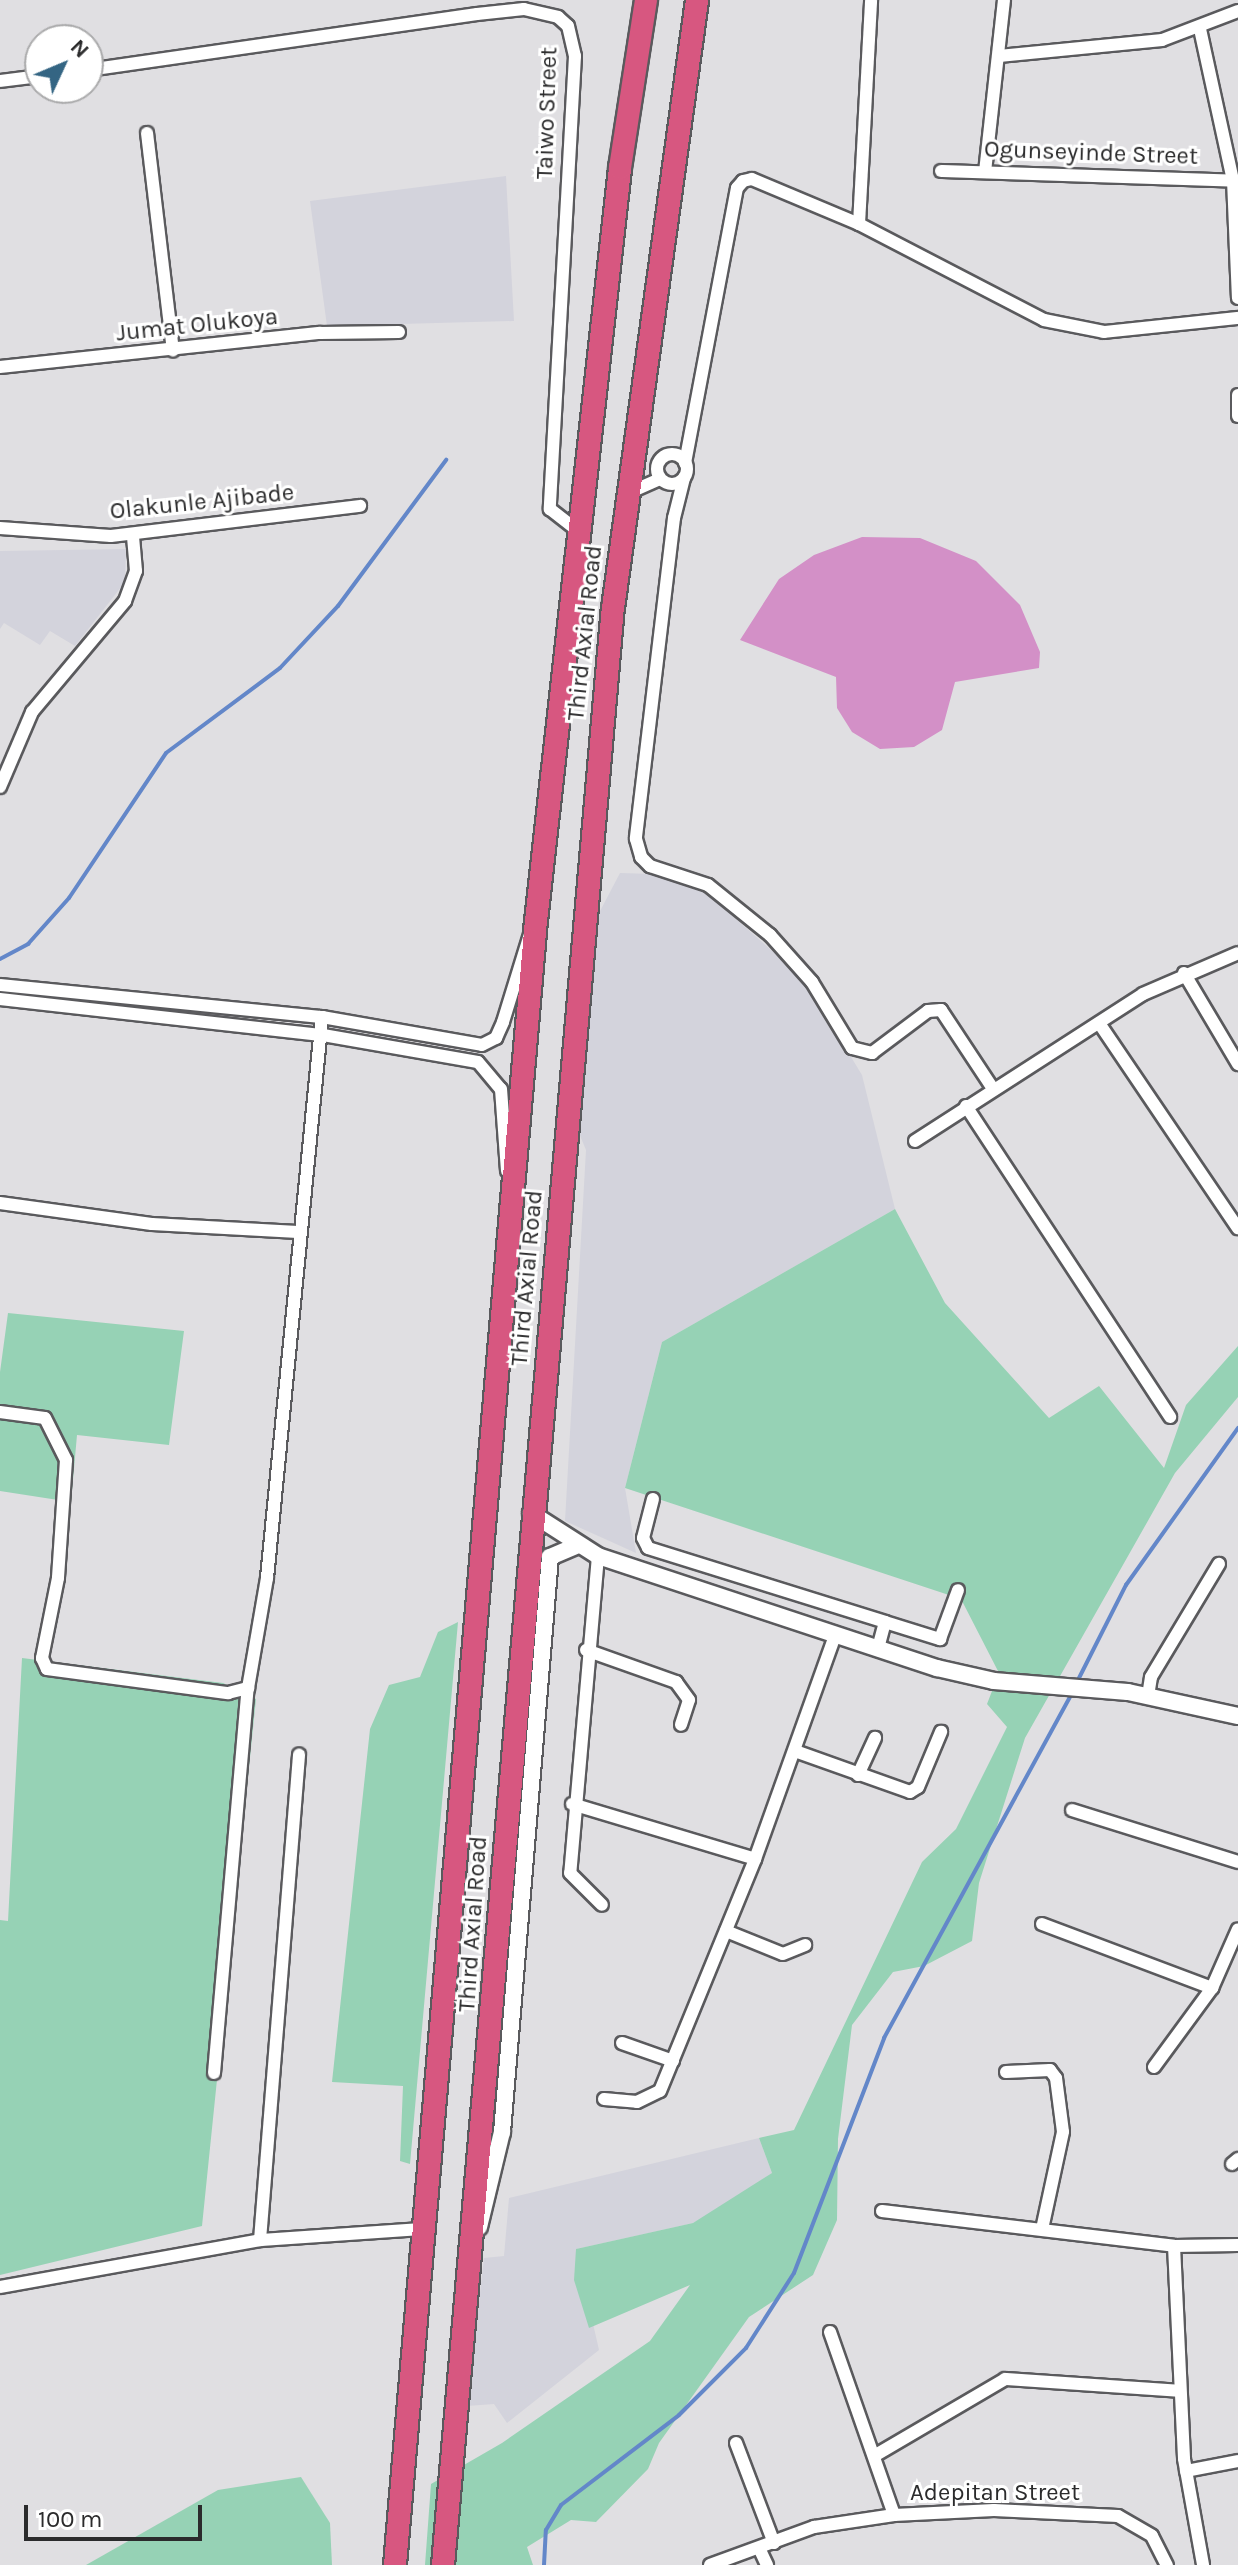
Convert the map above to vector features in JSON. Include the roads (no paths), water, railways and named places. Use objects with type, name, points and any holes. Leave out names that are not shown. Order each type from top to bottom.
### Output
[{"type":"highway","name":"Third Axial Road","points":[[395,2565],[536,921],[579,532],[646,0]]},
{"type":"highway","name":"Third Axial Road","points":[[443,2565],[474,2242],[531,1513],[626,494],[697,0]]},
{"type":"street","points":[[859,224],[871,0]]},
{"type":"street","points":[[985,172],[1004,0]]},
{"type":"street","name":"Taiwo Street","points":[[104,68],[523,5],[558,17],[568,26],[575,56],[550,509],[579,532]]},
{"type":"street","points":[[999,56],[1072,52],[1200,29],[1238,11]]},
{"type":"street","points":[[1200,29],[1235,180],[1238,298]]},
{"type":"street","points":[[0,81],[24,78]]},
{"type":"street","points":[[147,133],[173,350]]},
{"type":"street","name":"Ogunseyinde Street","points":[[941,171],[1235,180]]},
{"type":"street","points":[[993,1089],[941,1010],[928,1011],[872,1053],[852,1048],[812,982],[762,927],[708,885],[650,866],[641,857],[636,839],[674,518],[737,188],[752,179],[859,224],[1026,312],[1063,325],[1104,332],[1238,318]]},
{"type":"street","name":"Jumat Olukoya","points":[[0,367],[320,333],[399,332]]},
{"type":"street","points":[[1238,395],[1238,416]]},
{"type":"street","points":[[632,457],[658,463],[687,438]]},
{"type":"street","points":[[672,454],[685,463]]},
{"type":"street","points":[[658,463],[674,518]]},
{"type":"street","points":[[626,494],[663,481],[684,478]]},
{"type":"street","name":"Olakunle Ajibade","points":[[0,528],[133,535],[360,506]]},
{"type":"street","points":[[0,787],[32,712],[125,601],[136,571],[133,535]]},
{"type":"street","points":[[0,985],[322,1017],[482,1045],[496,1038],[503,1022],[520,950],[536,921]]},
{"type":"street","points":[[915,1141],[993,1089],[1184,973],[1238,953]]},
{"type":"street","points":[[1184,973],[1238,1064]]},
{"type":"street","points":[[0,999],[323,1035],[485,1067],[501,1089],[512,1195]]},
{"type":"street","points":[[214,2073],[248,1688],[267,1578],[298,1232],[323,1035],[322,1017]]},
{"type":"street","points":[[1099,1023],[1238,1228]]},
{"type":"street","points":[[966,1106],[1170,1417]]},
{"type":"street","points":[[0,1203],[152,1224],[298,1232]]},
{"type":"street","points":[[0,1412],[45,1418],[66,1460],[58,1578],[42,1658],[47,1669],[228,1693],[248,1688]]},
{"type":"street","points":[[653,1499],[643,1538],[648,1548],[940,1639],[958,1590]]},
{"type":"street","points":[[531,1513],[598,1556],[835,1636],[962,1674],[1150,1696],[1238,1716]]},
{"type":"street","points":[[474,2242],[502,2132],[550,1557],[578,1545]]},
{"type":"street","points":[[598,1556],[572,1804],[570,1873],[602,1905]]},
{"type":"street","points":[[1150,1696],[1151,1677],[1219,1564]]},
{"type":"street","points":[[878,1648],[885,1622]]},
{"type":"street","points":[[604,2099],[650,2099],[673,2061],[755,1859],[835,1636]]},
{"type":"street","points":[[586,1650],[676,1682],[689,1700],[681,1725]]},
{"type":"street","points":[[1150,1696],[1238,1726]]},
{"type":"street","points":[[795,1751],[910,1792],[941,1732]]},
{"type":"street","points":[[858,1775],[875,1738]]},
{"type":"street","points":[[260,2240],[299,1755]]},
{"type":"street","points":[[572,1804],[755,1859]]},
{"type":"street","points":[[1072,1810],[1238,1862]]},
{"type":"street","points":[[1042,1924],[1212,1988]]},
{"type":"street","points":[[1154,2067],[1212,1988],[1238,1929]]},
{"type":"street","points":[[726,1931],[783,1954],[805,1945]]},
{"type":"street","points":[[622,2043],[673,2061]]},
{"type":"street","points":[[1006,2072],[1050,2070],[1056,2078],[1063,2132],[1042,2229]]},
{"type":"street","points":[[882,2211],[979,2227],[1042,2229],[1174,2246],[1238,2245]]},
{"type":"street","points":[[0,2287],[260,2240],[423,2229]]},
{"type":"street","points":[[1174,2246],[1186,2471],[1203,2565]]},
{"type":"street","points":[[830,2332],[894,2515]]},
{"type":"street","points":[[874,2456],[1005,2379],[1180,2391]]},
{"type":"street","points":[[736,2443],[774,2543]]},
{"type":"street","points":[[1186,2471],[1238,2461]]},
{"type":"street","name":"Adepitan Street","points":[[710,2565],[760,2550],[814,2527],[894,2515],[994,2510],[1118,2516],[1152,2536],[1167,2565]]},
{"type":"street","points":[[760,2550],[767,2565]]},
{"type":"waterway","points":[[0,959],[28,944],[69,898],[166,753],[280,668],[338,606],[446,460]]},
{"type":"waterway","points":[[1077,1682],[1126,1585],[1238,1428]]},
{"type":"waterway","points":[[544,2565],[546,2530],[561,2505],[679,2415],[746,2348],[794,2273],[884,2038],[1072,1693]]}]
